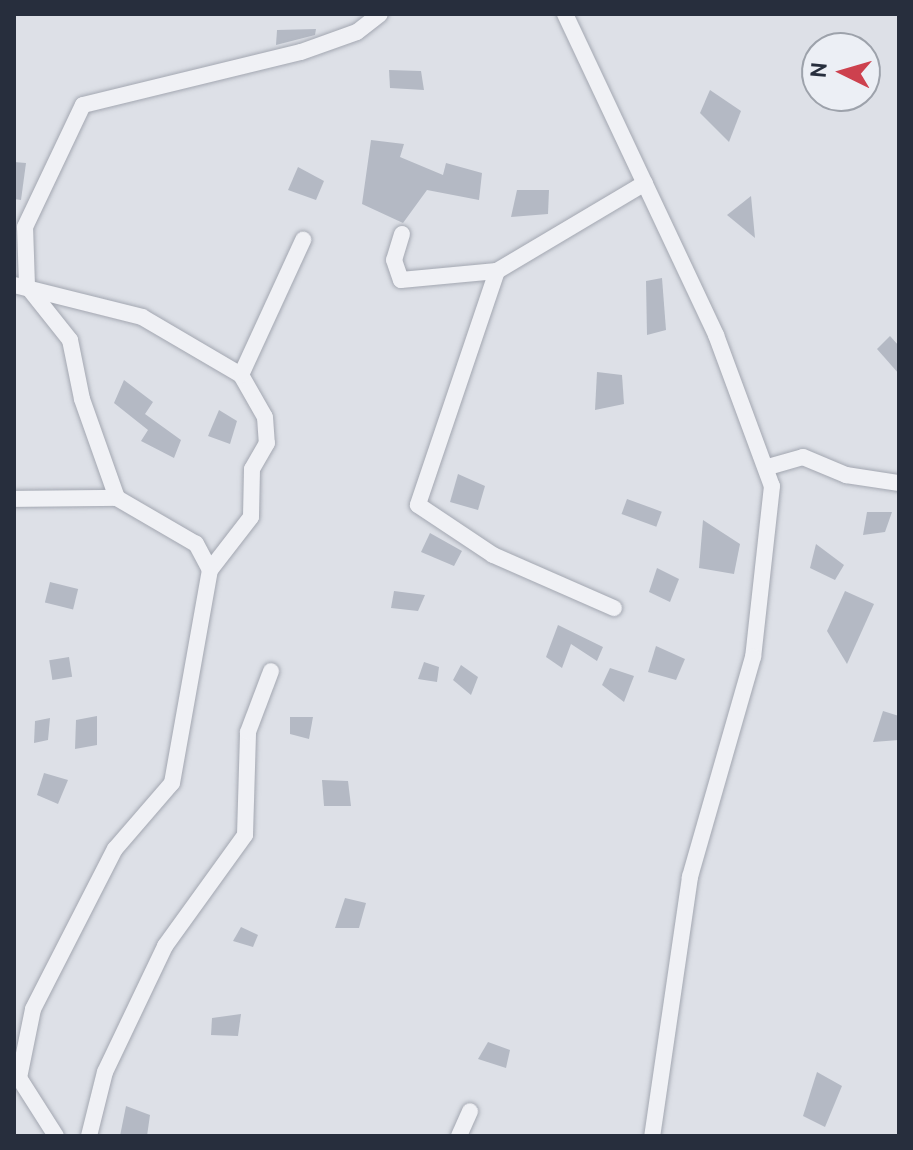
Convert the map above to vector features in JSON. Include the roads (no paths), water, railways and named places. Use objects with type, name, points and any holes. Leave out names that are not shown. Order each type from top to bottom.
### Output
[{"type":"street","points":[[117,498],[82,399],[70,340],[20,285],[25,227],[83,105],[301,52],[357,32],[380,14]]},
{"type":"street","points":[[565,14],[737,382],[768,467],[774,517],[761,606],[735,734],[687,889],[652,1136]]},
{"type":"street","points":[[402,234],[394,260],[401,280],[497,271],[645,183]]},
{"type":"street","points":[[241,375],[303,240]]},
{"type":"street","points":[[497,271],[418,505],[493,555],[614,608]]},
{"type":"street","points":[[20,285],[142,317],[241,375],[265,417],[267,443],[252,469],[251,517],[210,570],[172,783],[115,849],[33,1009],[19,1078],[56,1136]]},
{"type":"street","points":[[768,467],[803,457],[846,475],[899,483]]},
{"type":"street","points":[[14,499],[117,498],[196,544],[210,570]]},
{"type":"street","points":[[89,1136],[105,1072],[165,946],[245,835],[248,732],[271,671]]},
{"type":"street","points":[[459,1136],[470,1111]]}]
